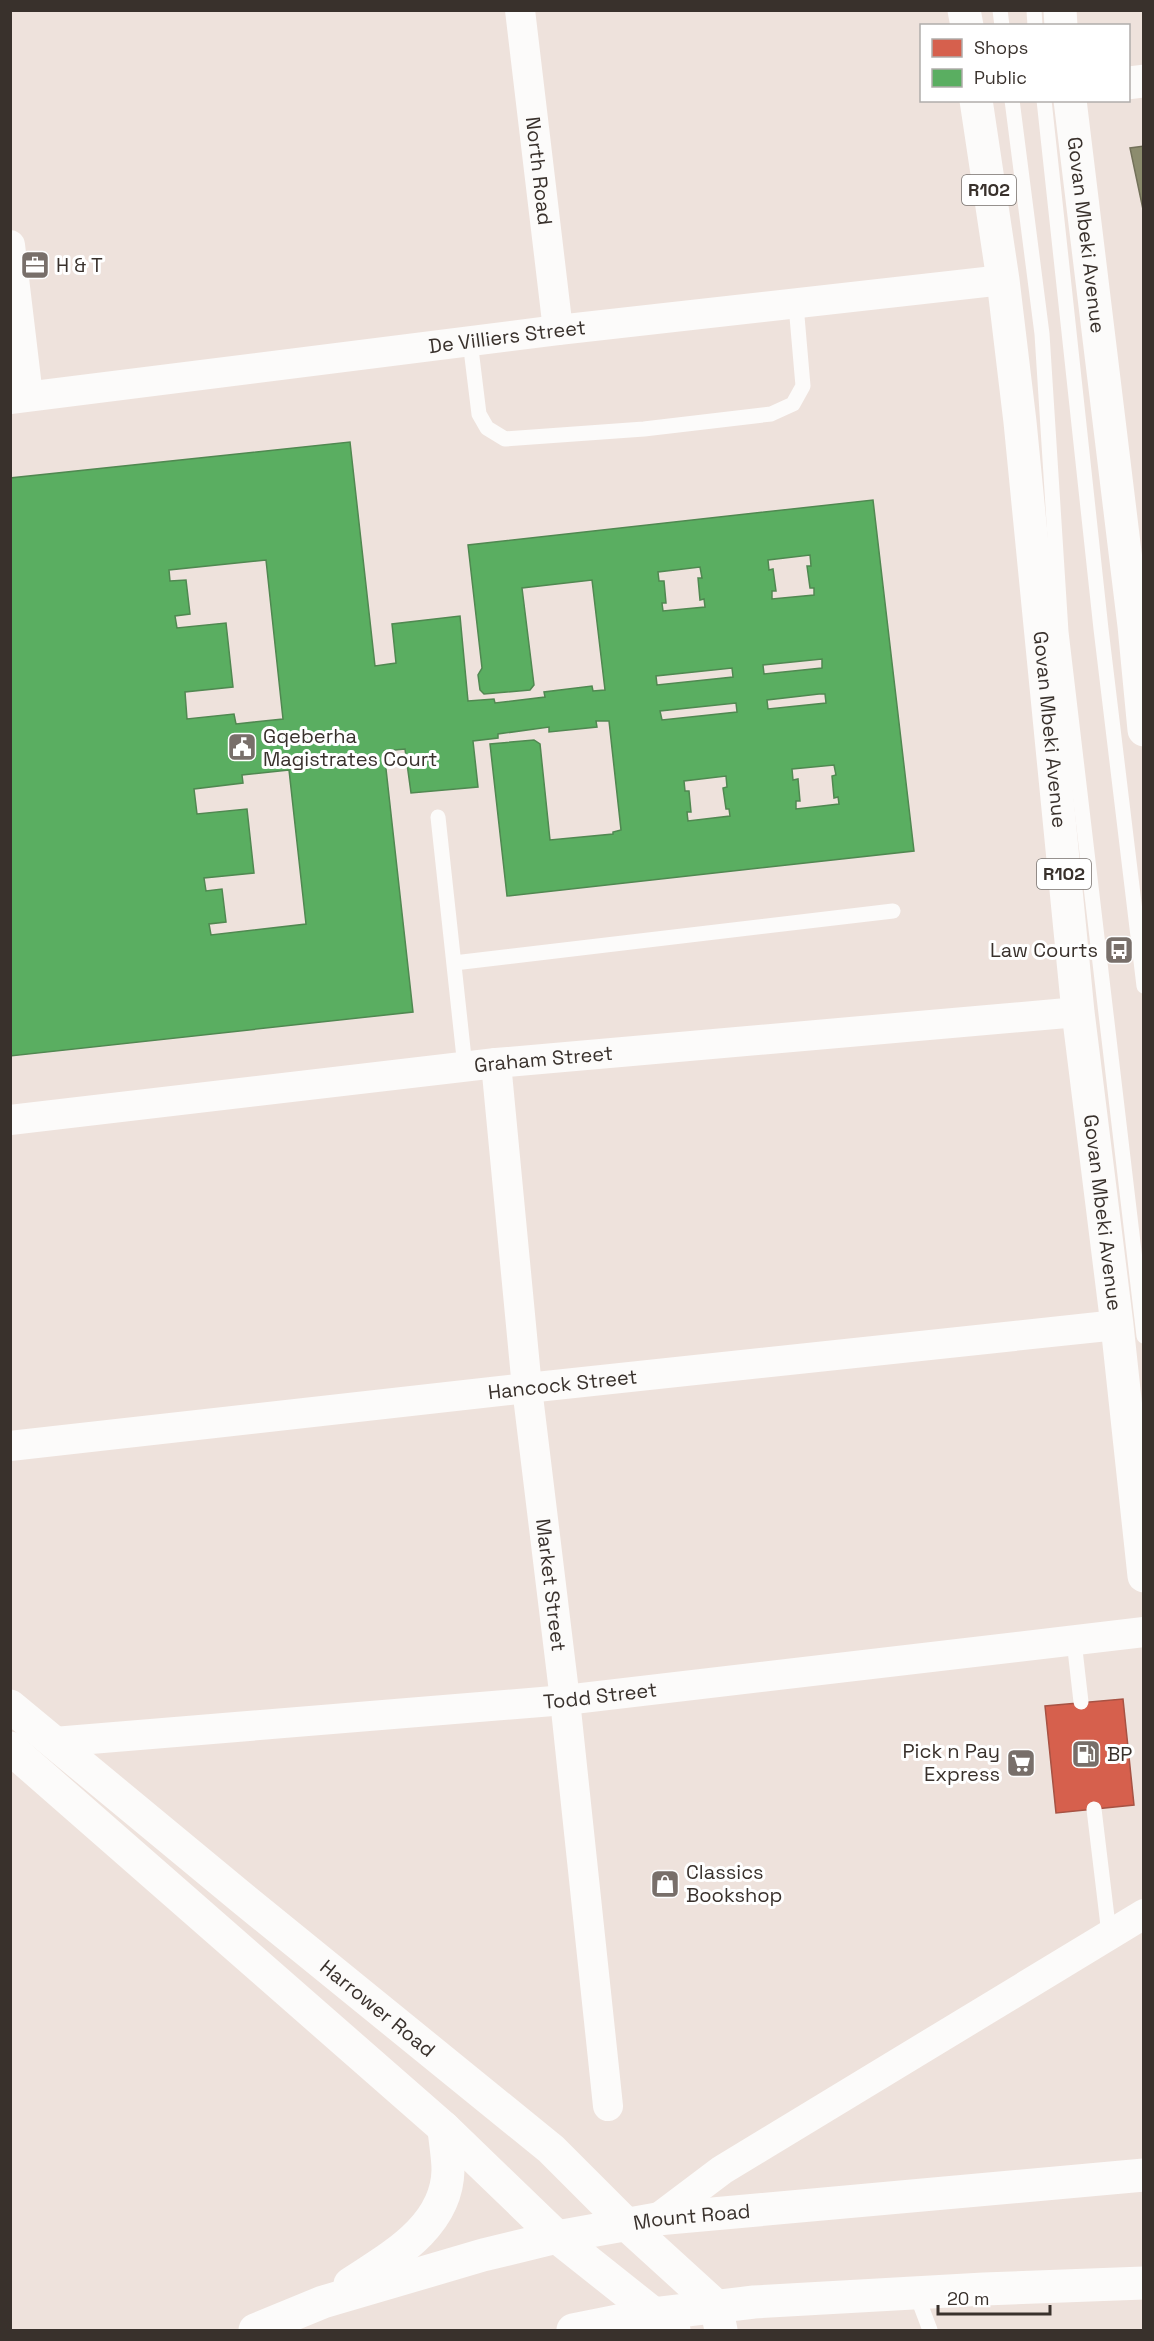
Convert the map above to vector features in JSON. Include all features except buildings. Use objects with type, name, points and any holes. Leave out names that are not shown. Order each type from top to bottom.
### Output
[{"type":"main road","name":"Govan Mbeki Avenue","points":[[976,102],[1003,280],[1020,422],[1078,1012],[1130,1330],[1143,1576]]},
{"type":"main road","name":"Govan Mbeki Avenue","points":[[1070,102],[1134,626],[1143,730]]},
{"type":"main road","name":"Harrower Road","points":[[10,1706],[641,2222],[718,2318]]},
{"type":"main road","points":[[10,1748],[444,2128],[557,2238],[663,2322]]},
{"type":"main road","points":[[324,2302],[398,2252],[419,2234],[434,2214],[444,2193],[448,2170],[444,2128]]},
{"type":"main road","name":"Mount Road","points":[[255,2331],[324,2302],[483,2255],[641,2222],[1143,2175]]},
{"type":"main road","points":[[573,2331],[718,2318],[915,2293],[1143,2283]]},
{"type":"street","name":"North Road","points":[[520,10],[558,330]]},
{"type":"street","points":[[10,245],[19,398]]},
{"type":"street","name":"De Villiers Street","points":[[19,398],[558,330],[1003,280]]},
{"type":"street","name":"Graham Street","points":[[10,1120],[496,1063],[1078,1012]]},
{"type":"street","name":"Market Street","points":[[496,1063],[527,1388],[565,1700],[608,2106]]},
{"type":"street","name":"Hancock Street","points":[[10,1446],[527,1388],[1130,1330]]},
{"type":"street","name":"Todd Street","points":[[54,1742],[565,1700],[1143,1632]]},
{"type":"street","points":[[641,2222],[722,2170],[1143,1914]]},
{"type":"lane","points":[[1012,102],[1042,334],[1061,632],[1130,1330]]},
{"type":"lane","points":[[1044,102],[1143,986]]},
{"type":"lane","points":[[470,341],[479,414],[486,428],[505,439],[644,429],[771,414],[793,404],[803,386],[796,304]]},
{"type":"lane","points":[[438,817],[465,1067]]},
{"type":"lane","points":[[454,963],[893,910]]},
{"type":"lane","points":[[1074,1641],[1081,1702]]},
{"type":"lane","points":[[1094,1809],[1109,1934]]},
{"type":"lane","points":[[915,2293],[930,2331]]},
{"type":"place","name":"H & T","points":[[35,265]]},
{"type":"place","name":"Gqeberha Magistrates Court","points":[[242,747]]},
{"type":"place","name":"Law Courts","points":[[1119,950]]},
{"type":"place","name":"BP","points":[[1086,1754]]},
{"type":"place","name":"Pick n Pay Express","points":[[1021,1763]]},
{"type":"place","name":"Classics Bookshop","points":[[665,1884]]}]
